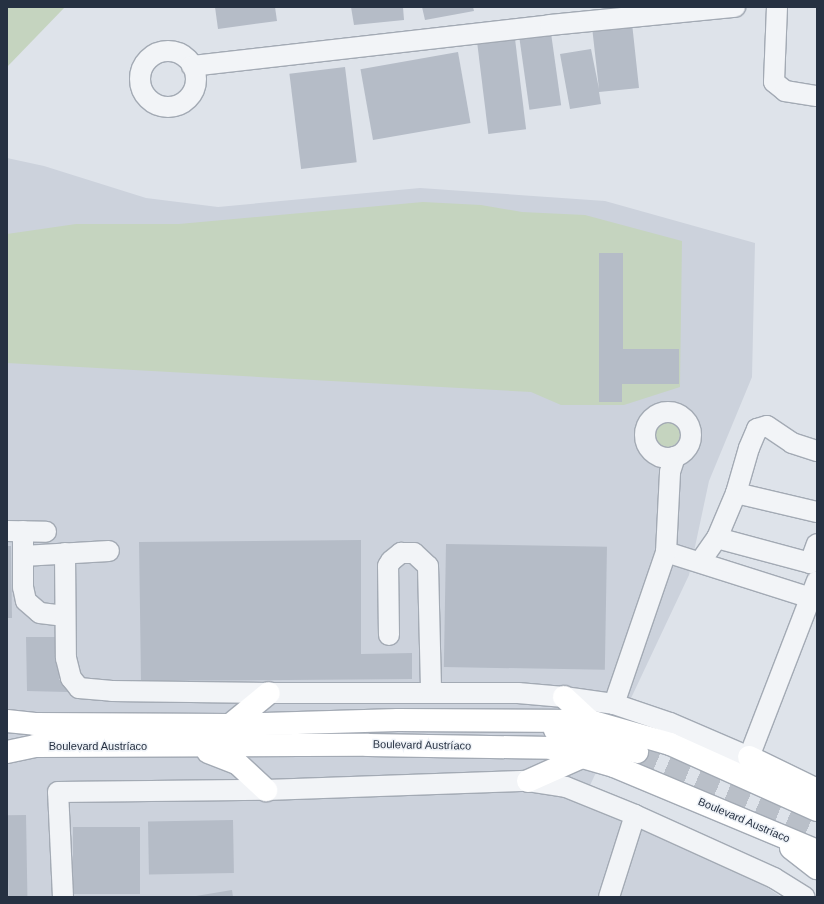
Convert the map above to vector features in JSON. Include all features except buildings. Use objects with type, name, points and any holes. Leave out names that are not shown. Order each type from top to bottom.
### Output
[{"type":"main road","points":[[230,725],[269,693]]},
{"type":"main road","points":[[564,697],[590,721]]},
{"type":"main road","name":"Boulevard Austríaco","points":[[7,721],[35,724],[230,725],[419,720],[512,722],[590,721],[670,744],[817,810]]},
{"type":"main road","points":[[512,722],[607,742],[637,752]]},
{"type":"main road","name":"Boulevard Austríaco","points":[[7,752],[35,746],[512,746],[551,748],[584,756],[622,769],[774,835],[817,851]]},
{"type":"main road","points":[[187,746],[237,763],[266,790]]},
{"type":"main road","points":[[528,781],[584,756]]},
{"type":"main road","points":[[750,757],[817,790]]},
{"type":"main road","points":[[774,835],[817,868]]},
{"type":"street","points":[[192,66],[550,24],[735,7]]},
{"type":"street","points":[[777,7],[774,82],[785,91],[817,96]]},
{"type":"street","points":[[700,562],[717,538],[736,493],[754,435],[761,426],[772,428],[780,437],[792,443],[817,451]]},
{"type":"street","points":[[614,704],[666,552],[670,472],[675,457]]},
{"type":"street","points":[[736,493],[817,512]]},
{"type":"street","points":[[46,532],[15,531],[23,556],[23,587],[26,601],[40,614],[65,616]]},
{"type":"street","points":[[717,538],[810,563],[817,544]]},
{"type":"street","points":[[23,556],[109,551]]},
{"type":"street","points":[[65,553],[66,658],[71,678],[79,688],[112,691],[269,693],[518,693],[564,697],[614,704],[670,723],[750,757],[814,589],[700,562],[666,552]]},
{"type":"street","points":[[389,636],[388,566],[391,561],[401,553],[414,553],[428,566],[431,692]]},
{"type":"street","points":[[63,897],[58,792],[266,790],[528,781],[566,786],[635,815],[774,878],[806,897]]},
{"type":"street","points":[[609,897],[635,815]]},
{"type":"shaded area","points":[[7,158],[44,166],[146,198],[218,207],[420,188],[605,201],[755,243],[752,377],[709,481],[689,575],[584,798],[737,867],[781,897],[7,897]]},
{"type":"green space","points":[[7,7],[65,7],[7,67]]},
{"type":"green space","points":[[423,202],[481,205],[522,212],[585,215],[682,241],[680,387],[624,405],[561,405],[531,392],[7,363],[7,234],[76,224],[179,224]]},
{"type":"green space","points":[[667,421],[676,425],[680,434],[676,443],[667,447],[658,443],[654,434],[658,425]]},
{"type":"tunnel","points":[[637,752],[817,828]]}]
